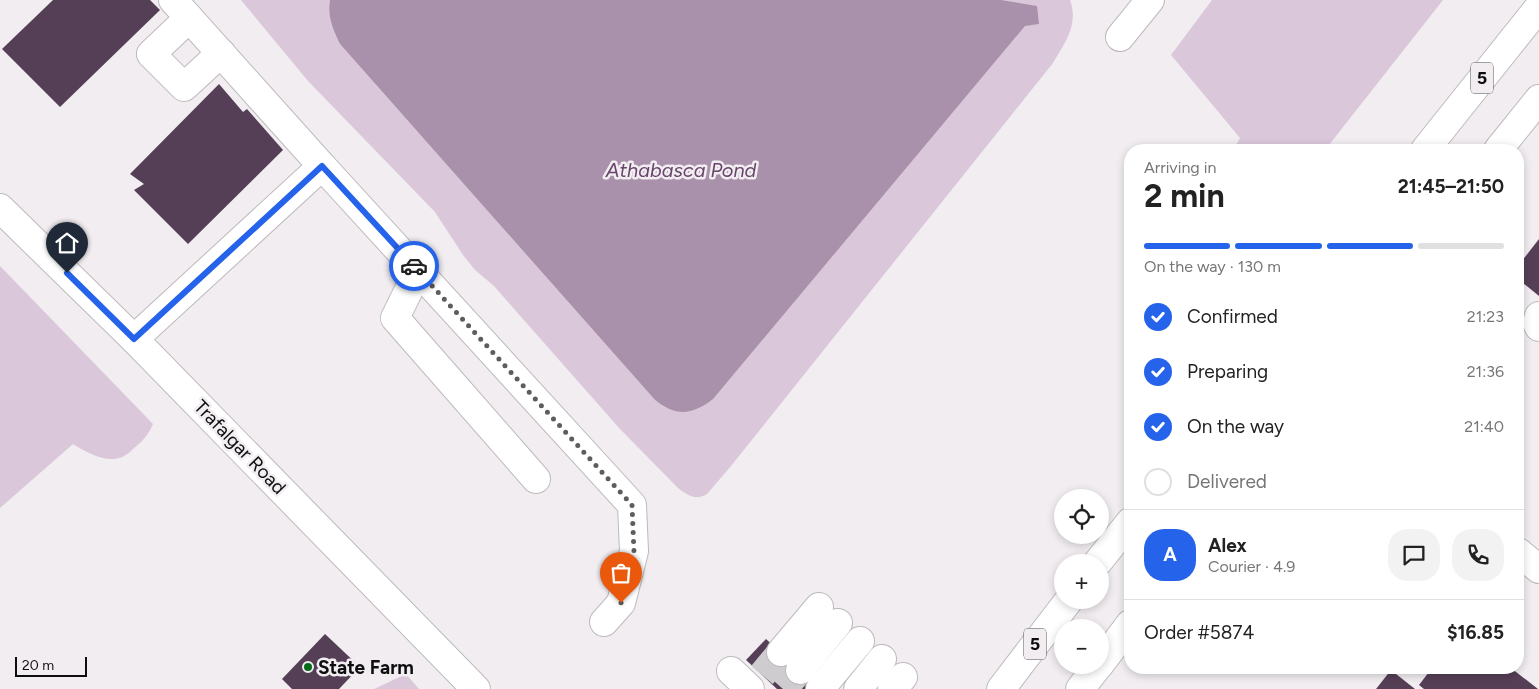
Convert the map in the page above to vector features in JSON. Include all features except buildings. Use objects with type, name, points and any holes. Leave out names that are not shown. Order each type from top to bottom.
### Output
[{"type":"main road","points":[[1120,37],[1150,0]]},
{"type":"main road","name":"5","points":[[1430,144],[1539,7]]},
{"type":"main road","points":[[221,53],[184,87],[151,54],[181,9],[632,505],[634,552],[624,594],[621,603],[604,622]]},
{"type":"main road","points":[[1503,144],[1539,99]]},
{"type":"main road","points":[[134,339],[322,166]]},
{"type":"main road","name":"Trafalgar Road","points":[[0,208],[134,339],[476,689]]},
{"type":"main road","points":[[418,271],[396,318],[536,479]]},
{"type":"main road","points":[[1539,316],[1537,323],[1539,327]]},
{"type":"main road","points":[[1104,554],[1124,530]]},
{"type":"main road","points":[[1524,557],[1539,569]]},
{"type":"main road","name":"5","points":[[1000,689],[1062,609]]},
{"type":"main road","points":[[790,661],[829,615]]},
{"type":"main road","points":[[1109,652],[1124,632]]},
{"type":"main road","points":[[820,689],[860,641]]},
{"type":"main road","points":[[858,689],[882,659]]},
{"type":"main road","points":[[1080,689],[1092,674]]},
{"type":"shaded area","points":[[241,0],[330,0],[330,17],[340,44],[655,400],[666,408],[681,412],[699,408],[1025,25],[1039,24],[1001,0],[1070,0],[1073,17],[1066,40],[1053,63],[731,466],[707,494],[695,497],[688,495],[677,487],[620,429],[494,286],[475,270],[435,212],[308,81]]},
{"type":"shaded area","points":[[1212,0],[1443,0],[1330,144],[1236,144],[1240,138],[1171,55]]},
{"type":"shaded area","points":[[0,266],[153,424],[140,443],[127,454],[118,458],[111,459],[97,456],[73,444],[0,508]]},
{"type":"shaded area","points":[[406,674],[419,689],[374,689]]},
{"type":"water","name":"Athabasca Pond","points":[[330,0],[1001,0],[1037,6],[1039,24],[1025,26],[713,399],[698,408],[684,412],[670,409],[655,400],[340,44],[330,17]]},
{"type":"tunnel","points":[[762,675],[781,652]]},
{"type":"tunnel","points":[[783,689],[800,670]]},
{"type":"way so far","points":[[414,266],[632,505],[634,552],[621,603]]},
{"type":"place","name":"State Farm","points":[[308,667]]},
{"type":"route","points":[[67,273],[134,339],[322,166],[414,266]]}]
